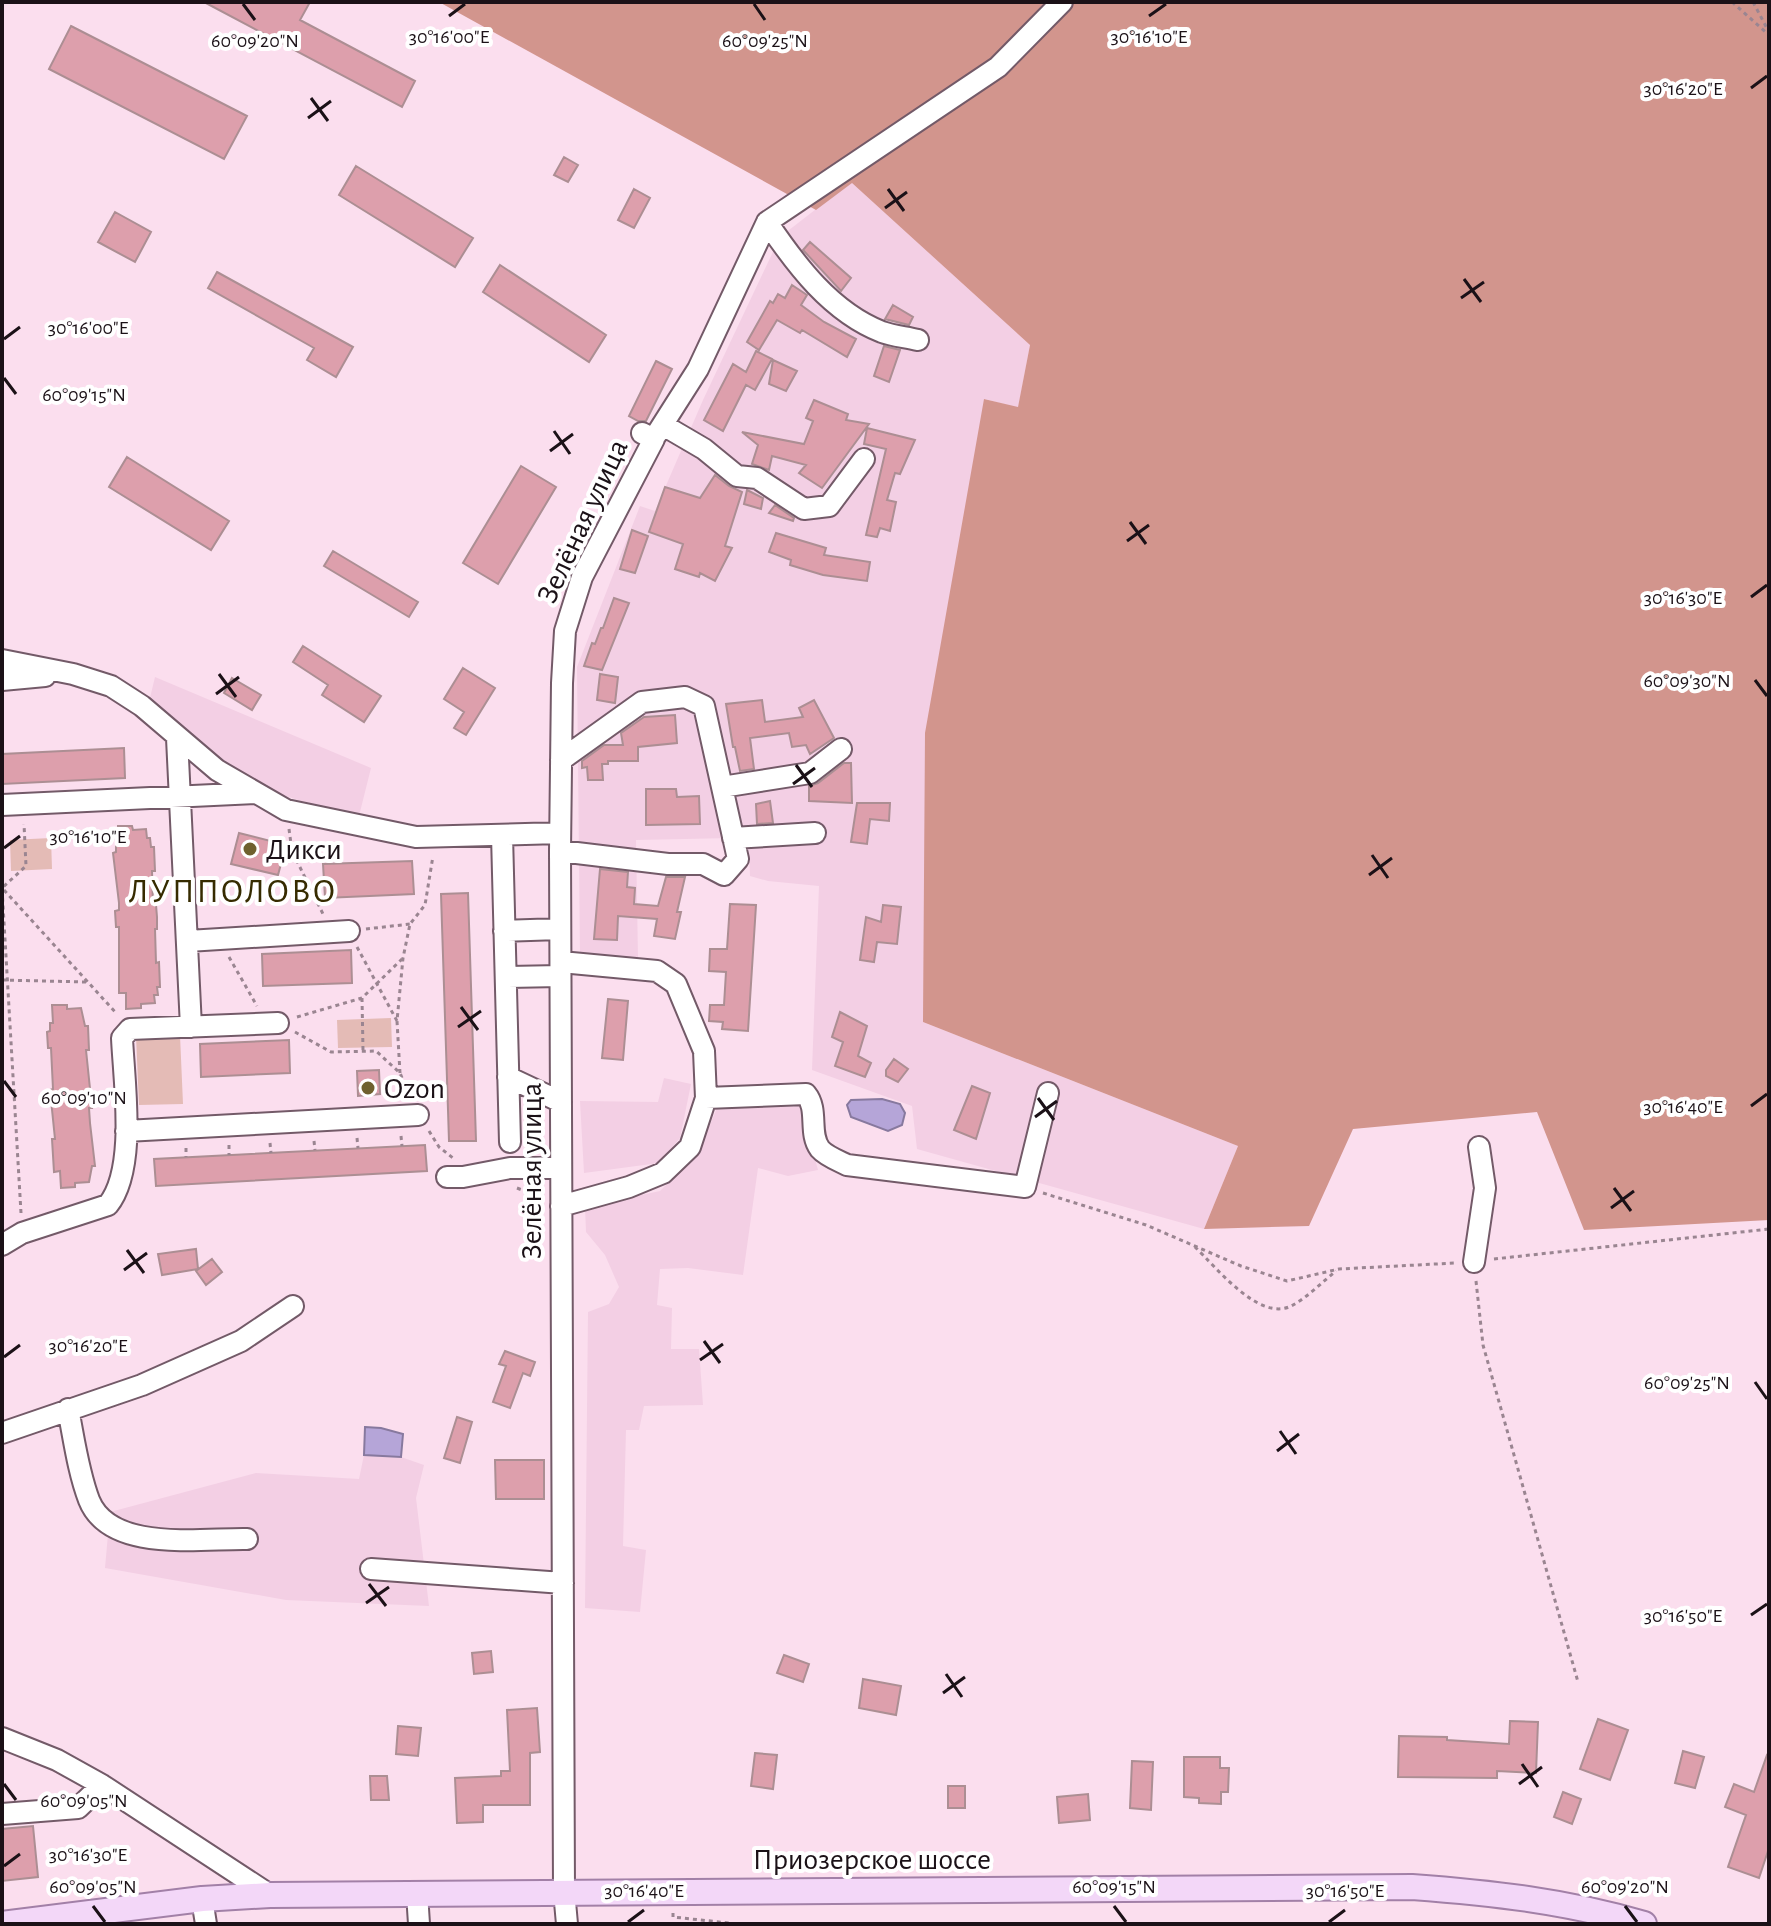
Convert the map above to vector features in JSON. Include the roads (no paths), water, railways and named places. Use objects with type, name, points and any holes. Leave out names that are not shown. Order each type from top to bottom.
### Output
[{"type":"main road","name":"Приозерское шоссе","points":[[2,1924],[202,1899],[270,1895],[1412,1887],[1512,1895],[1599,1911],[1644,1924]]},
{"type":"street","points":[[918,340],[882,332],[839,308],[793,261],[767,222],[998,67],[1062,2]]},
{"type":"street","name":"Зелёная улица","points":[[567,1924],[564,1891],[560,969],[565,631],[582,577],[653,432],[698,369],[767,222]]},
{"type":"street","points":[[653,432],[704,449],[737,476],[757,478],[804,509],[829,506],[864,459]]},
{"type":"street","points":[[2,660],[73,674],[111,686],[142,706],[217,770],[286,810],[416,837],[502,835],[560,842],[668,864],[703,864],[724,875],[738,859],[704,706],[685,697],[642,702],[561,760]]},
{"type":"street","points":[[2,680],[73,674]]},
{"type":"street","points":[[177,738],[191,1027]]},
{"type":"street","points":[[722,787],[810,773],[841,749]]},
{"type":"street","points":[[12,805],[256,793]]},
{"type":"street","points":[[733,838],[815,833]]},
{"type":"street","points":[[502,835],[510,1142]]},
{"type":"street","points":[[504,931],[560,929]]},
{"type":"street","points":[[188,941],[340,932]]},
{"type":"street","points":[[506,977],[560,969],[657,971],[676,984],[704,1051],[706,1098],[690,1147],[663,1173],[629,1187],[561,1206]]},
{"type":"street","points":[[2,1245],[22,1233],[108,1205],[115,1196],[122,1173],[126,1131],[122,1038],[130,1029],[272,1023]]},
{"type":"street","points":[[508,1077],[561,1102]]},
{"type":"street","points":[[706,1098],[806,1094],[812,1101],[814,1138],[821,1151],[847,1165],[1025,1187],[1048,1093]]},
{"type":"street","points":[[126,1131],[418,1115]]},
{"type":"street","points":[[1474,1262],[1485,1188],[1479,1147]]},
{"type":"street","points":[[447,1177],[510,1168],[561,1168]]},
{"type":"street","points":[[2,1433],[142,1385],[241,1341],[293,1306]]},
{"type":"street","points":[[68,1409],[90,1502],[104,1523],[125,1533],[148,1538],[247,1539]]},
{"type":"street","points":[[371,1569],[563,1583]]},
{"type":"street","points":[[2,1738],[57,1760],[102,1785],[270,1895]]},
{"type":"street","points":[[2,1814],[78,1808],[102,1785]]},
{"type":"street","points":[[417,1893],[419,1924]]},
{"type":"street","points":[[202,1899],[206,1924]]},
{"type":"place","name":"Дикси","points":[[250,849]]},
{"type":"place","name":"Ozon","points":[[368,1088]]},
{"type":"district","name":"ЛУППОЛОВО","points":[[233,890]]}]
